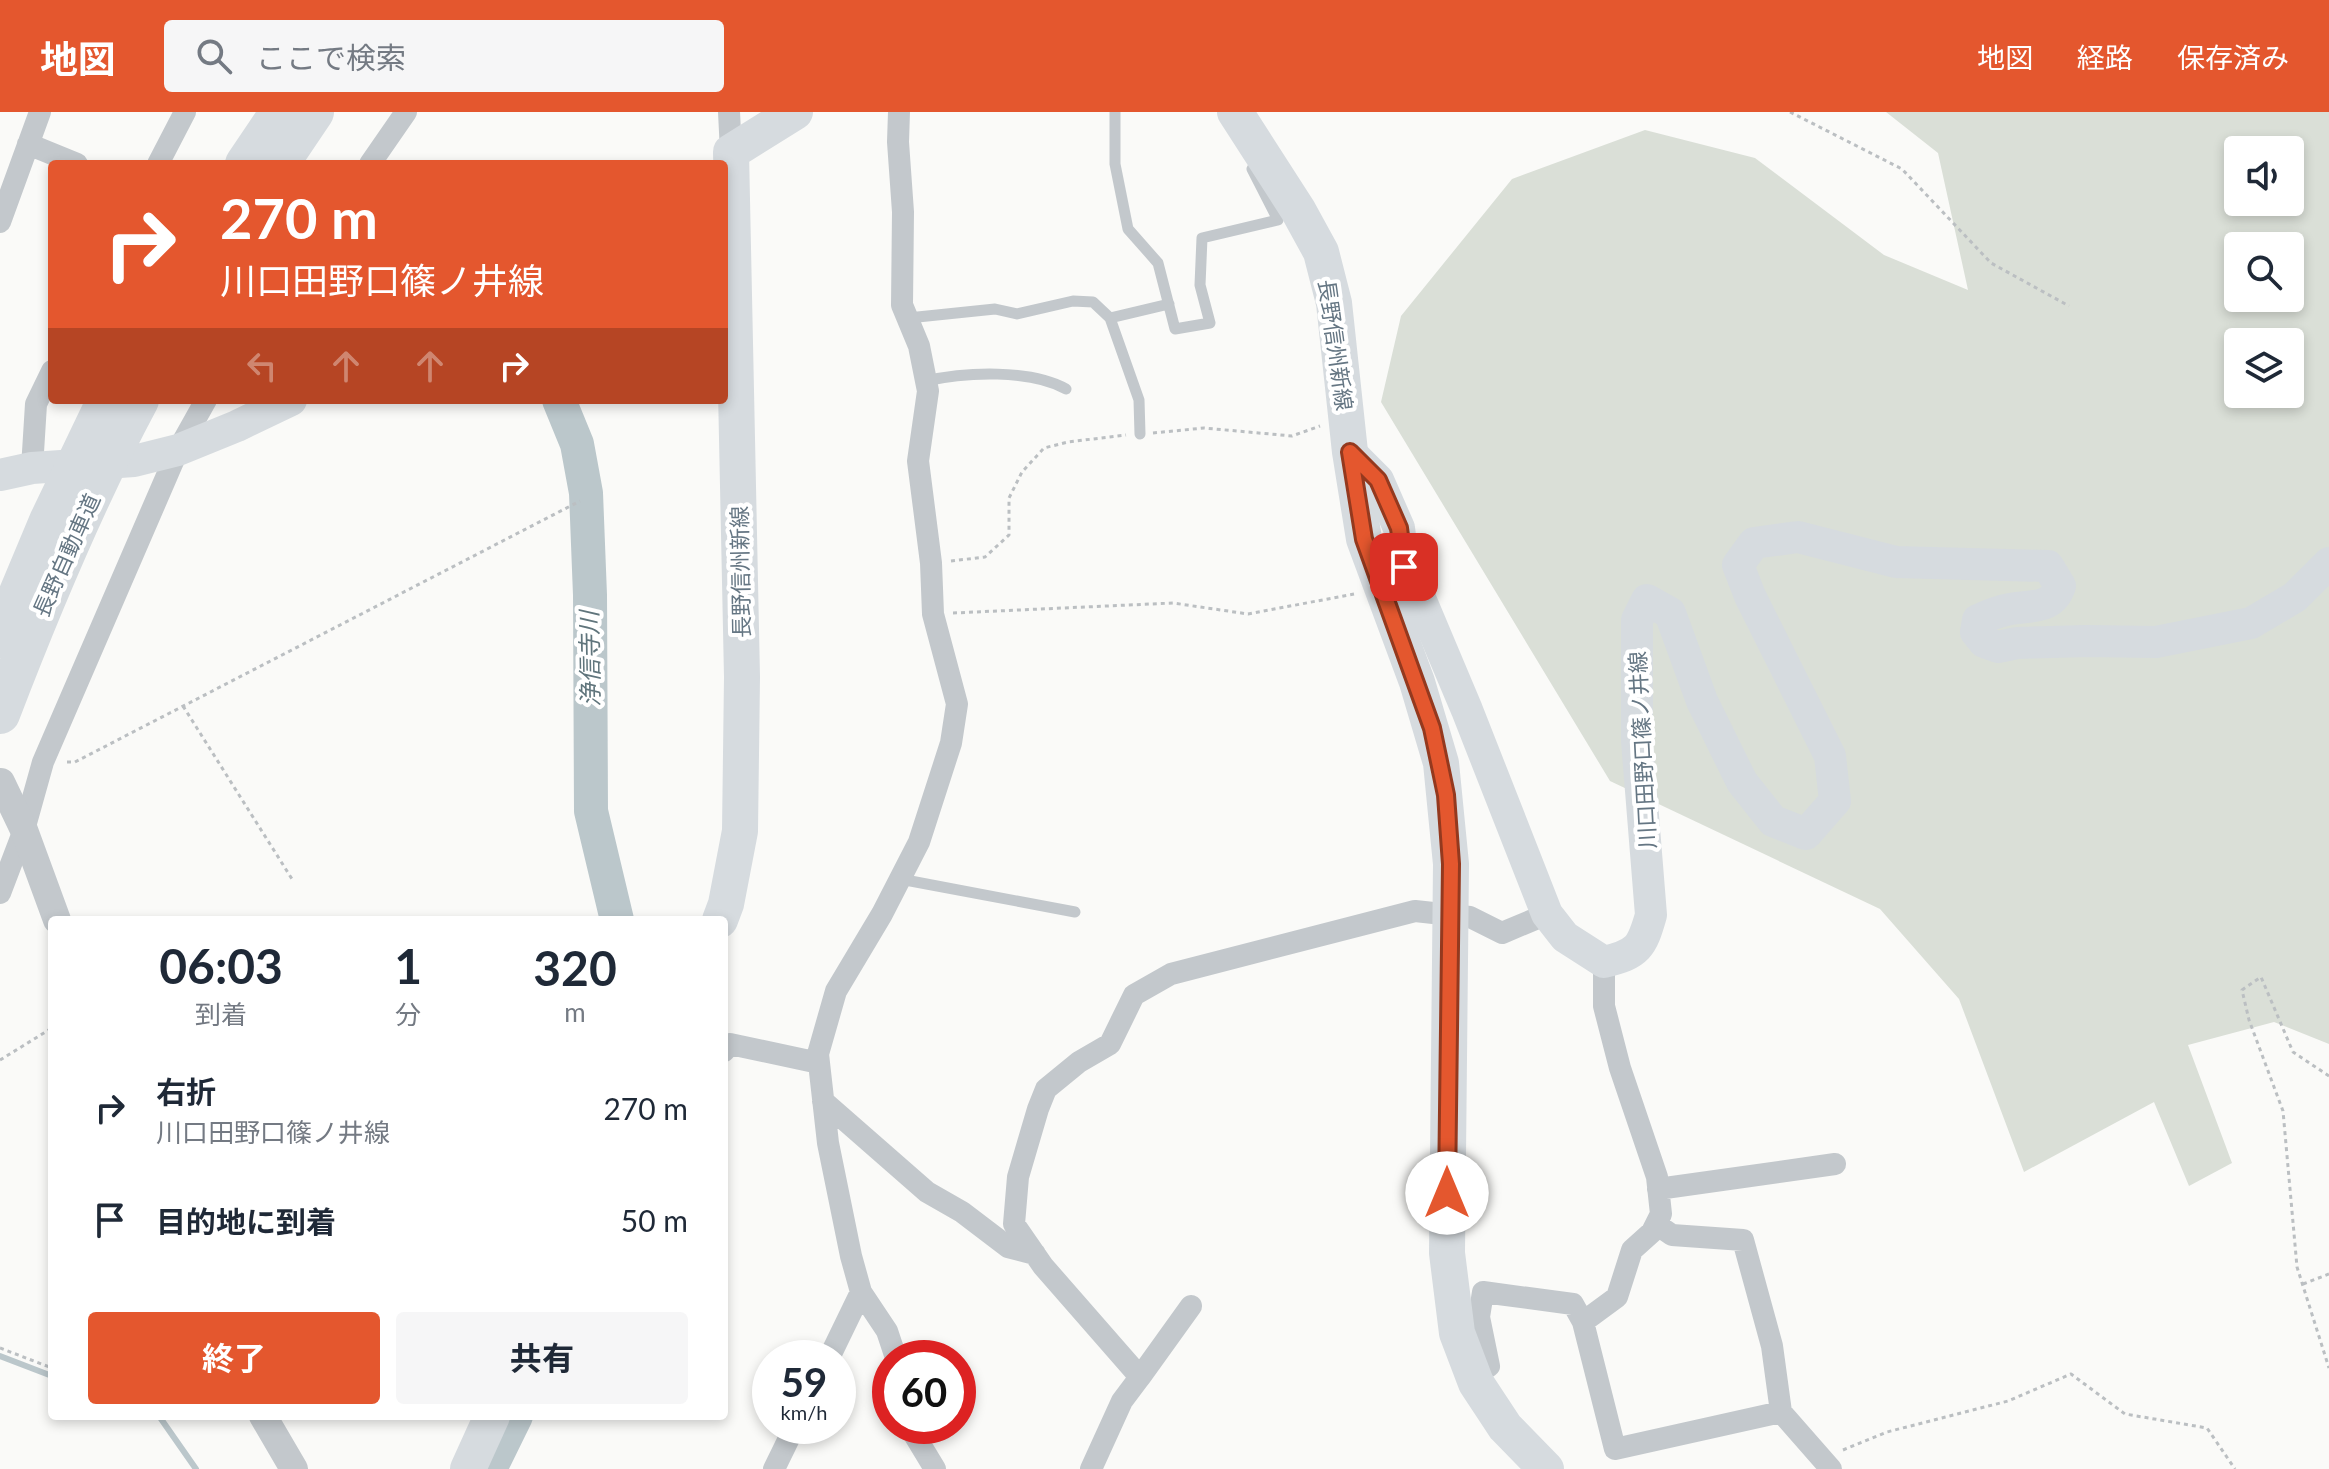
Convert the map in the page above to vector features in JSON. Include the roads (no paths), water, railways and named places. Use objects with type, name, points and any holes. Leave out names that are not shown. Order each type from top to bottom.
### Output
[{"type":"highway","points":[[248,160],[280,112]]},
{"type":"highway","points":[[282,160],[314,112]]},
{"type":"highway","name":"長野自動車道","points":[[0,638],[65,520],[121,404]]},
{"type":"highway","name":"長野自動車道","points":[[0,714],[26,646],[65,520]]},
{"type":"main road","points":[[722,158],[795,112]]},
{"type":"main road","name":"長野信州新線","points":[[1235,112],[1321,252],[1334,303],[1350,452],[1364,539],[1432,728],[1446,795],[1451,864],[1447,1253],[1457,1333],[1474,1376],[1505,1427],[1546,1469]]},
{"type":"main road","name":"長野信州新線","points":[[722,916],[740,831],[742,692],[728,318]]},
{"type":"main road","points":[[0,475],[32,468],[134,461],[178,450],[283,404]]},
{"type":"main road","points":[[1350,452],[1378,480],[1399,528],[1404,567],[1467,710],[1547,914],[1565,937],[1604,962]]},
{"type":"main road","name":"川口田野口篠ノ井線","points":[[1604,962],[1623,957],[1643,943],[1651,915],[1637,741],[1637,620],[1647,600],[1670,613],[1702,701],[1742,782],[1773,821],[1806,834],[1835,801],[1830,756],[1750,596],[1738,565],[1754,543],[1798,537],[1896,562],[2048,566],[2060,586],[2056,597],[2042,606],[2012,608],[1978,620],[1976,632],[1984,642],[1998,647],[2017,643],[2156,642],[2251,623],[2295,597],[2329,563]]},
{"type":"main road","points":[[468,1469],[490,1420]]},
{"type":"street","points":[[0,222],[40,112]]},
{"type":"street","points":[[160,160],[185,112]]},
{"type":"street","points":[[373,160],[406,112]]},
{"type":"street","points":[[722,158],[729,112]]},
{"type":"street","points":[[890,1340],[861,1292],[840,1212],[818,1054],[836,991],[919,842],[951,743],[957,704],[933,614],[931,563],[918,461],[928,391],[919,346],[902,305],[903,212],[899,112]]},
{"type":"street","points":[[28,144],[67,160]]},
{"type":"street","points":[[32,468],[36,404],[48,379]]},
{"type":"street","points":[[0,893],[24,830],[43,762],[178,450],[204,404]]},
{"type":"street","points":[[1,782],[24,830],[56,916]]},
{"type":"street","points":[[1140,1377],[1035,1254],[1014,1224],[1018,1177],[1046,1089],[1079,1062],[1110,1044],[1134,995],[1171,974],[1415,911],[1470,917],[1502,933],[1547,914]]},
{"type":"street","points":[[1583,1322],[1617,1297],[1632,1250],[1661,1214],[1657,1177],[1620,1068],[1604,1006],[1604,962]]},
{"type":"street","points":[[728,1046],[730,1044],[819,1063]]},
{"type":"street","points":[[823,1101],[927,1192],[962,1212],[1008,1247],[1035,1254]]},
{"type":"street","points":[[1658,1189],[1835,1164]]},
{"type":"street","points":[[1656,1224],[1672,1235],[1743,1240],[1772,1346],[1781,1412],[1827,1463]]},
{"type":"street","points":[[838,1340],[861,1292]]},
{"type":"street","points":[[1474,1376],[1489,1366],[1479,1317],[1483,1292],[1573,1304],[1583,1322],[1615,1449],[1781,1412]]},
{"type":"street","points":[[1091,1469],[1122,1401],[1191,1306]]},
{"type":"street","points":[[265,1420],[294,1469]]},
{"type":"street","points":[[774,1469],[786,1444]]},
{"type":"street","points":[[920,1444],[935,1469]]},
{"type":"lane","points":[[1115,112],[1115,164],[1128,229],[1158,263],[1175,329],[1210,323],[1200,285],[1202,238],[1278,220],[1247,159],[1256,145]]},
{"type":"lane","points":[[908,318],[995,309],[1017,314],[1073,301],[1093,302],[1110,318],[1139,400],[1140,434]]},
{"type":"lane","points":[[1110,318],[1169,304]]},
{"type":"lane","points":[[926,381],[961,373],[999,375],[1053,381],[1066,389]]},
{"type":"lane","points":[[900,879],[1075,912]]},
{"type":"waterway","name":"浄信寺川","points":[[561,404],[577,444],[586,493],[591,811],[616,916]]},
{"type":"waterway","points":[[0,1356],[48,1374]]},
{"type":"waterway","points":[[162,1420],[196,1469]]},
{"type":"waterway","name":"浄信寺川","points":[[490,1469],[514,1420]]}]
